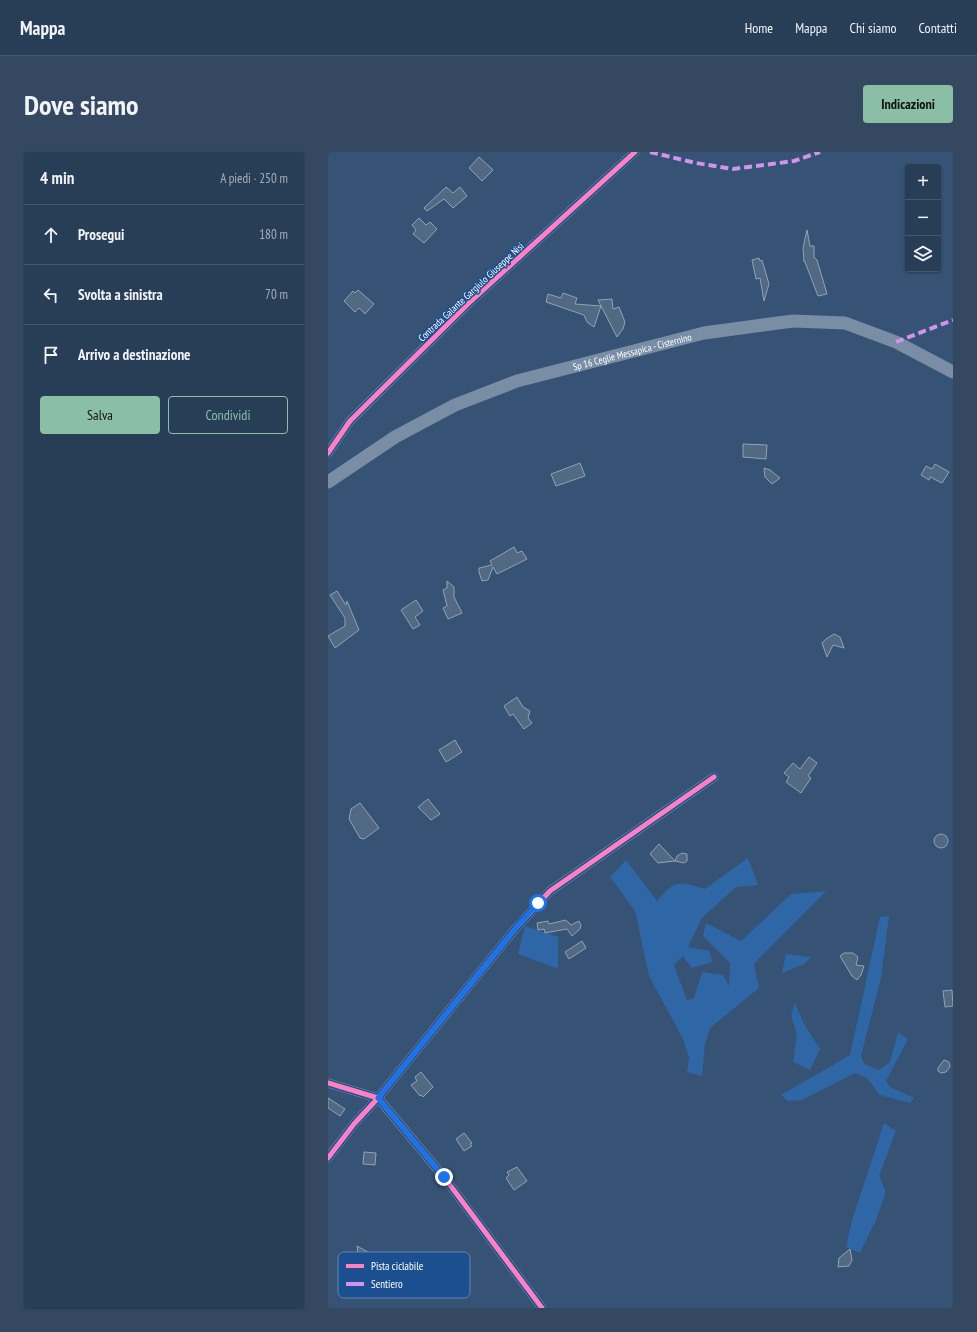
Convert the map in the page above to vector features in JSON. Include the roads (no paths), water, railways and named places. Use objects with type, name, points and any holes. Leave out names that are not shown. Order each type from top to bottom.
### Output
[{"type":"main road","name":"Sp 16 Ceglie Messapica - Cisternino","points":[[328,482],[395,437],[455,405],[517,380],[704,333],[793,321],[845,323],[896,342],[953,372]]},
{"type":"street","name":"Contrada Galante Gargiulo Giuseppe Nisi","points":[[328,453],[350,421],[469,303],[635,152]]},
{"type":"street","points":[[328,1158],[354,1124],[378,1098],[515,929],[550,891],[714,777]]},
{"type":"street","points":[[328,1083],[378,1098],[444,1177],[542,1308]]}]
